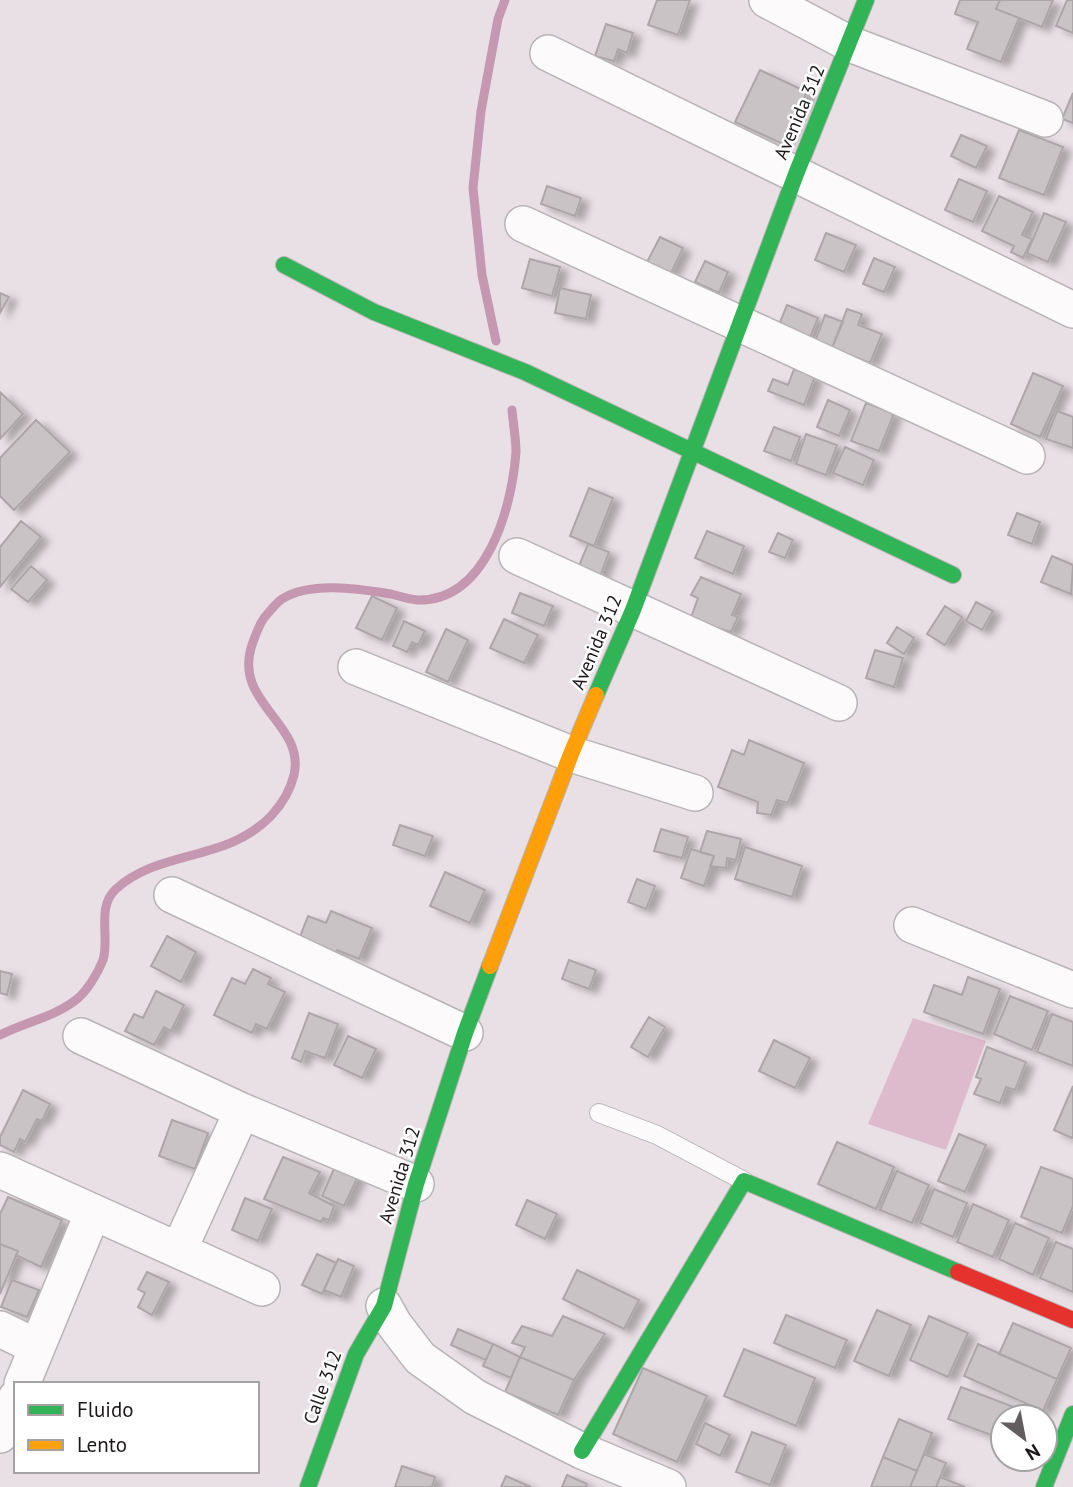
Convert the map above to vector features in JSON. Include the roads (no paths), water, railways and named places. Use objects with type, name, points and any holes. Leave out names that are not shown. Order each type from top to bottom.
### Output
[{"type":"street","points":[[767,0],[850,44],[1045,119]]},
{"type":"street","name":"Avenida 312","points":[[384,1306],[416,1184],[465,1033],[571,754],[634,610],[796,174],[866,0]]},
{"type":"street","points":[[548,52],[1073,310]]},
{"type":"street","points":[[523,225],[1027,456]]},
{"type":"street","points":[[284,265],[374,312],[492,358],[953,575]]},
{"type":"street","points":[[517,556],[839,703]]},
{"type":"street","points":[[356,667],[571,754],[695,793]]},
{"type":"street","points":[[172,895],[465,1033]]},
{"type":"street","points":[[912,925],[1073,990]]},
{"type":"street","points":[[81,1036],[242,1111],[416,1184]]},
{"type":"street","points":[[179,1250],[242,1111]]},
{"type":"street","points":[[0,1170],[262,1288]]},
{"type":"street","points":[[582,1451],[744,1181],[1073,1320]]},
{"type":"street","points":[[23,1382],[93,1212]]},
{"type":"street","points":[[384,1306],[420,1358],[475,1397],[582,1451],[668,1487]]},
{"type":"street","name":"Calle 312","points":[[308,1487],[356,1354],[384,1306]]},
{"type":"street","points":[[0,1329],[37,1347]]},
{"type":"street","points":[[0,1435],[14,1403]]},
{"type":"street","points":[[1044,1487],[1073,1414]]},
{"type":"lane","points":[[599,1113],[657,1135],[744,1181]]},
{"type":"waterway","points":[[496,341],[482,275],[473,188],[481,111],[498,19],[505,0]]},
{"type":"waterway","points":[[0,1035],[59,1010],[85,991],[103,960],[105,914],[110,896],[116,889],[133,876],[153,867],[214,849],[254,831],[282,802],[294,775],[295,757],[289,740],[251,681],[249,663],[259,627],[277,603],[294,593],[321,588],[365,590],[417,600],[441,596],[461,585],[478,569],[491,547],[509,499],[516,452],[512,410]]}]
